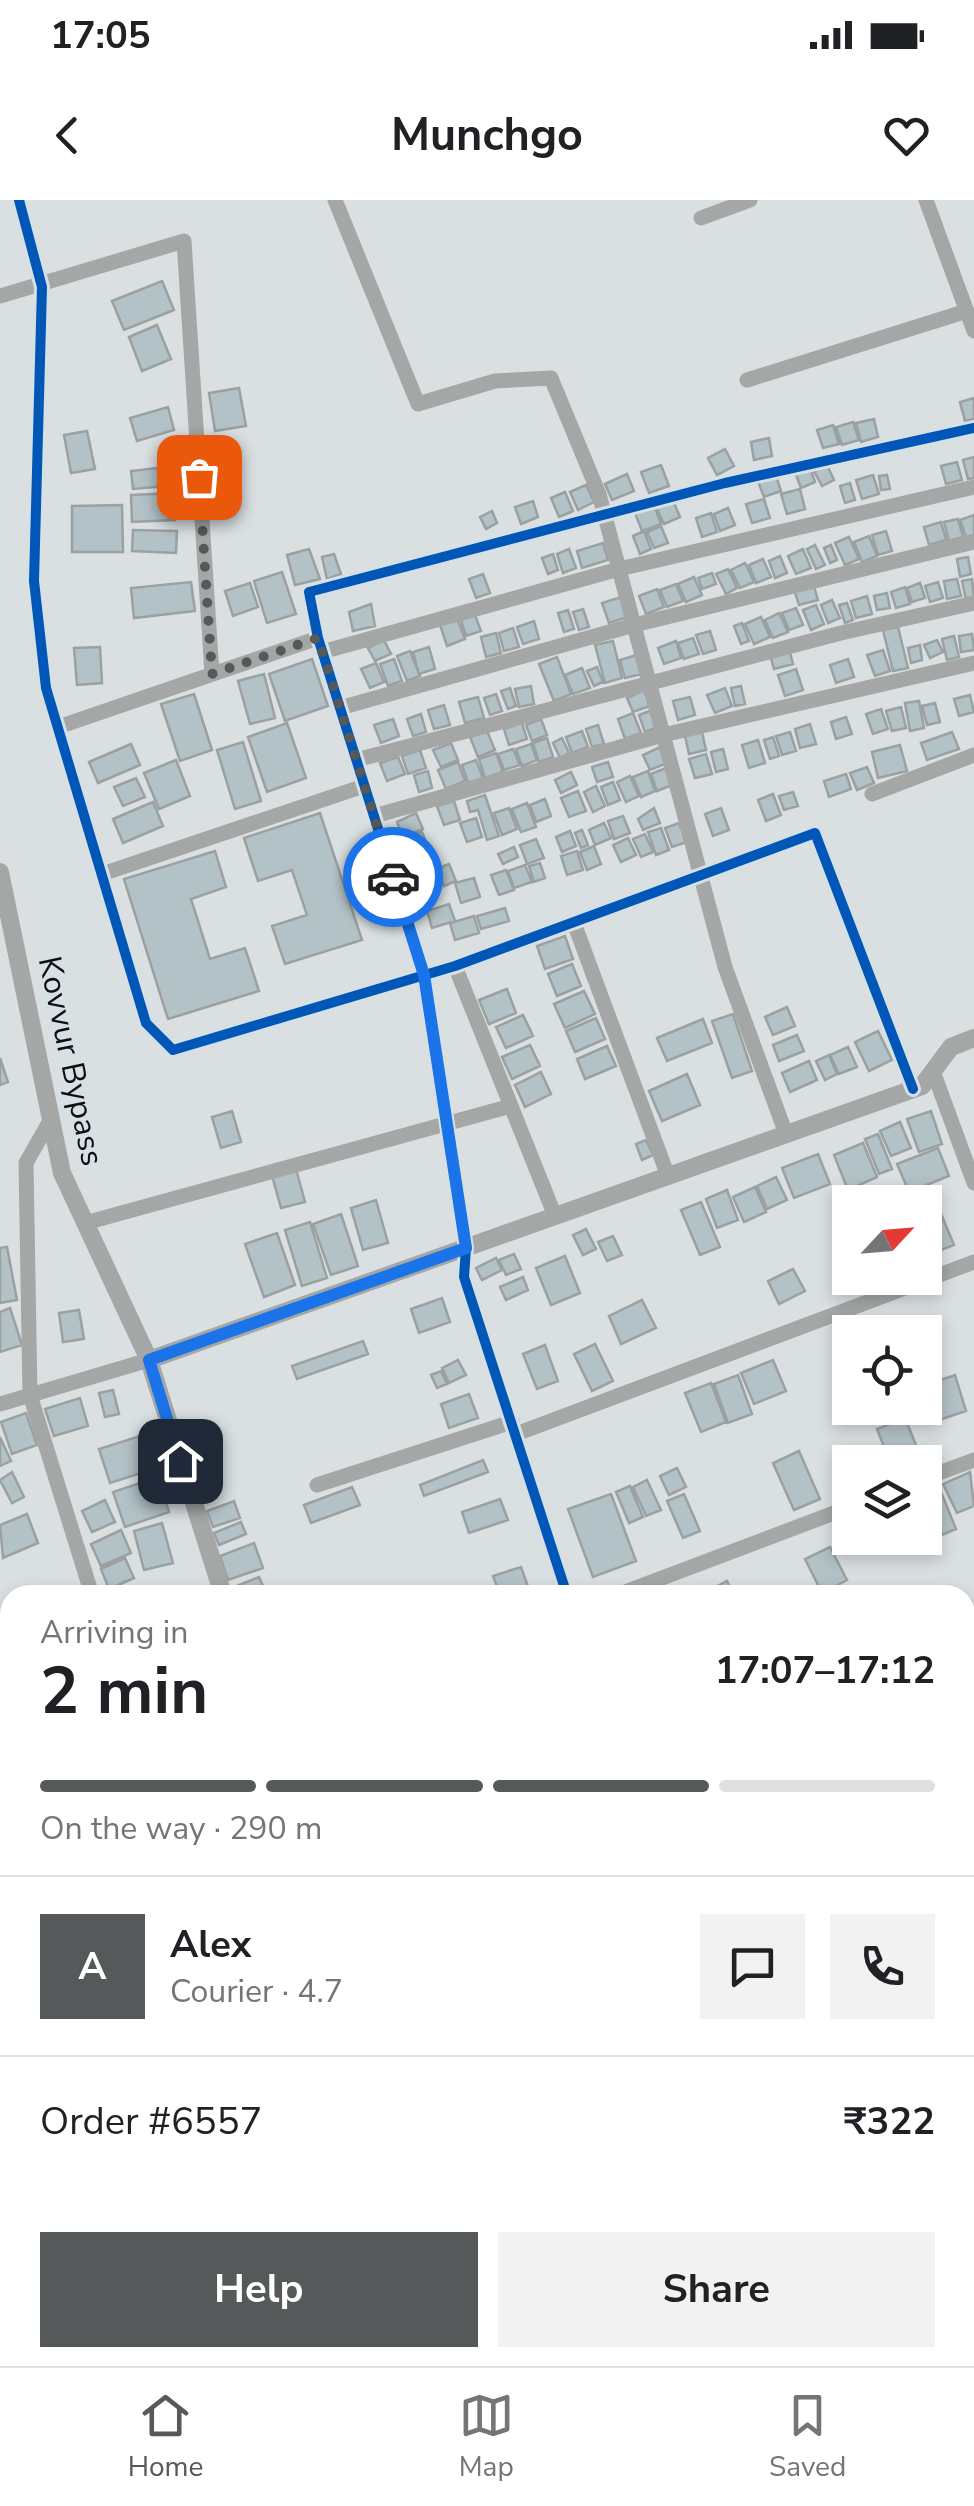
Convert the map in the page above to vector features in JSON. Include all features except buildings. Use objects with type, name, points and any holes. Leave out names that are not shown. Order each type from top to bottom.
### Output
[{"type":"street","points":[[19,200],[42,286],[34,581],[46,688],[146,1022],[173,1050],[456,966],[815,833],[913,1089]]},
{"type":"street","points":[[335,200],[418,404],[495,381],[551,378],[604,513],[725,967],[786,1134]]},
{"type":"street","points":[[701,218],[750,200]]},
{"type":"street","points":[[926,200],[974,332]]},
{"type":"street","points":[[0,296],[184,241],[212,674]]},
{"type":"street","points":[[747,380],[967,312]]},
{"type":"street","points":[[564,1585],[464,1276],[466,1248],[424,975],[320,645],[310,592],[604,513],[974,428]]},
{"type":"street","points":[[58,727],[212,674],[320,645],[974,487]]},
{"type":"street","points":[[340,708],[634,625],[974,542]]},
{"type":"street","points":[[356,760],[974,603]]},
{"type":"street","points":[[374,816],[662,734],[974,663]]},
{"type":"street","points":[[872,794],[974,755]]},
{"type":"street","points":[[102,874],[364,786]]},
{"type":"street","name":"Kovvur Bypass","points":[[0,872],[62,1174],[149,1360],[220,1585]]},
{"type":"street","points":[[574,923],[668,1176]]},
{"type":"street","points":[[456,966],[556,1216]]},
{"type":"street","points":[[0,1404],[149,1360],[922,1086],[951,1046],[974,1038]]},
{"type":"street","points":[[933,1071],[974,1183]]},
{"type":"street","points":[[85,1223],[512,1106]]},
{"type":"street","points":[[51,1119],[26,1163],[30,1395],[89,1585]]},
{"type":"street","points":[[317,1486],[514,1428],[974,1262]]},
{"type":"street","points":[[942,1472],[974,1460]]},
{"type":"street","points":[[643,1585],[832,1514]]},
{"type":"cycle path","points":[[19,200],[42,287],[34,581],[46,688],[146,1023],[173,1050],[455,966],[815,833],[913,1089]]},
{"type":"cycle path","points":[[564,1585],[464,1277],[466,1248],[424,975],[318,638],[309,592],[725,483],[974,428]]},
{"type":"way so far","points":[[199,477],[212,674],[318,638],[393,877]]},
{"type":"route","points":[[180,1461],[149,1360],[466,1248],[424,975],[393,877]]}]
